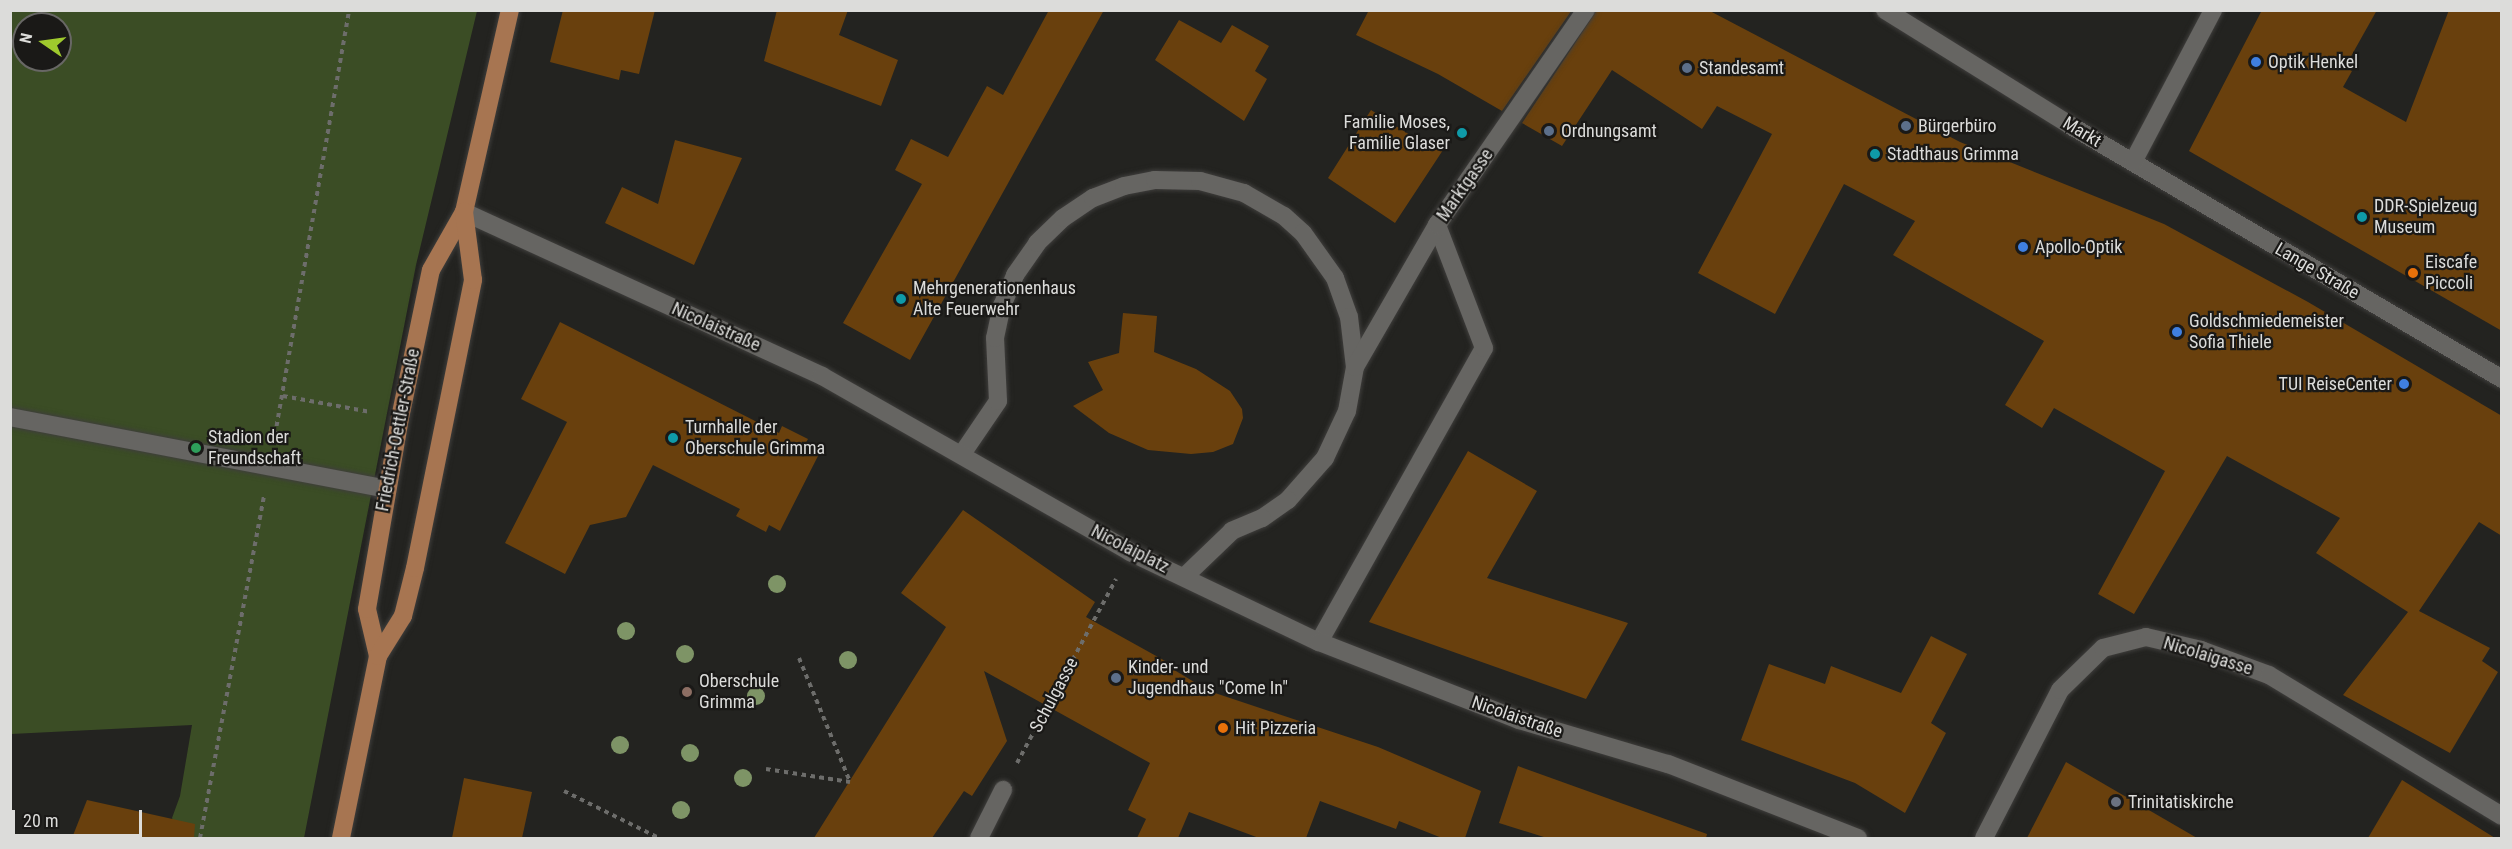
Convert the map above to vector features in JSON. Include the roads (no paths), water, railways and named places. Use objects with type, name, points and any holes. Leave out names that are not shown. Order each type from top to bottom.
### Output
[{"type":"main road","name":"Friedrich-Oettler-Straße","points":[[378,656],[367,609],[400,417],[430,270],[464,212],[510,10]]},
{"type":"main road","name":"Friedrich-Oettler-Straße","points":[[341,838],[378,656],[402,616],[415,568],[473,280],[464,212]]},
{"type":"street","name":"Marktgasse","points":[[1355,367],[1437,225],[1586,10]]},
{"type":"street","name":"Markt","points":[[1885,10],[2133,162]]},
{"type":"street","points":[[2133,162],[2213,10]]},
{"type":"street","name":"Lange Straße","points":[[2133,162],[2502,379]]},
{"type":"street","name":"Nicolaiplatz","points":[[1155,180],[1200,181],[1244,193],[1284,216],[1303,233],[1335,278],[1349,316],[1355,367],[1347,411],[1325,459],[1288,500],[1262,518],[1232,531],[1184,577],[1130,552],[962,454],[998,400],[995,338],[1002,306],[1015,275],[1037,243],[1063,218],[1094,198],[1124,186],[1155,180]]},
{"type":"street","name":"Nicolaistraße","points":[[464,212],[822,376],[962,454]]},
{"type":"street","points":[[1319,642],[1484,348],[1437,225]]},
{"type":"street","points":[[10,417],[270,464],[387,489]]},
{"type":"street","name":"Nicolaistraße","points":[[1184,577],[1319,642],[1519,720],[1668,764],[1858,838]]},
{"type":"street","name":"Nicolaigasse","points":[[1984,838],[2060,690],[2103,648],[2146,637],[2201,650],[2269,675],[2502,816]]},
{"type":"street","points":[[979,838],[1003,790]]},
{"type":"place","name":"Optik Henkel","points":[[2256,62]]},
{"type":"place","name":"Standesamt","points":[[1687,68]]},
{"type":"place","name":"Bürgerbüro","points":[[1906,126]]},
{"type":"place","name":"Ordnungsamt","points":[[1549,131]]},
{"type":"place","name":"Familie Moses, Familie Glaser","points":[[1462,133]]},
{"type":"place","name":"Stadthaus Grimma","points":[[1875,154]]},
{"type":"place","name":"DDR-Spielzeug Museum","points":[[2362,217]]},
{"type":"place","name":"Apollo-Optik","points":[[2023,247]]},
{"type":"place","name":"Eiscafe Piccoli","points":[[2413,273]]},
{"type":"place","name":"Mehrgenerationenhaus Alte Feuerwehr","points":[[901,299]]},
{"type":"place","name":"Goldschmiedemeister Sofia Thiele","points":[[2177,332]]},
{"type":"place","name":"TUI ReiseCenter","points":[[2404,384]]},
{"type":"place","name":"Turnhalle der Oberschule Grimma","points":[[673,438]]},
{"type":"place","name":"Stadion der Freundschaft","points":[[196,448]]},
{"type":"place","name":"Kinder- und Jugendhaus \"Come In\"","points":[[1116,678]]},
{"type":"place","name":"Oberschule Grimma","points":[[687,692]]},
{"type":"place","name":"Hit Pizzeria","points":[[1223,728]]},
{"type":"place","name":"Trinitatiskirche","points":[[2116,802]]}]
